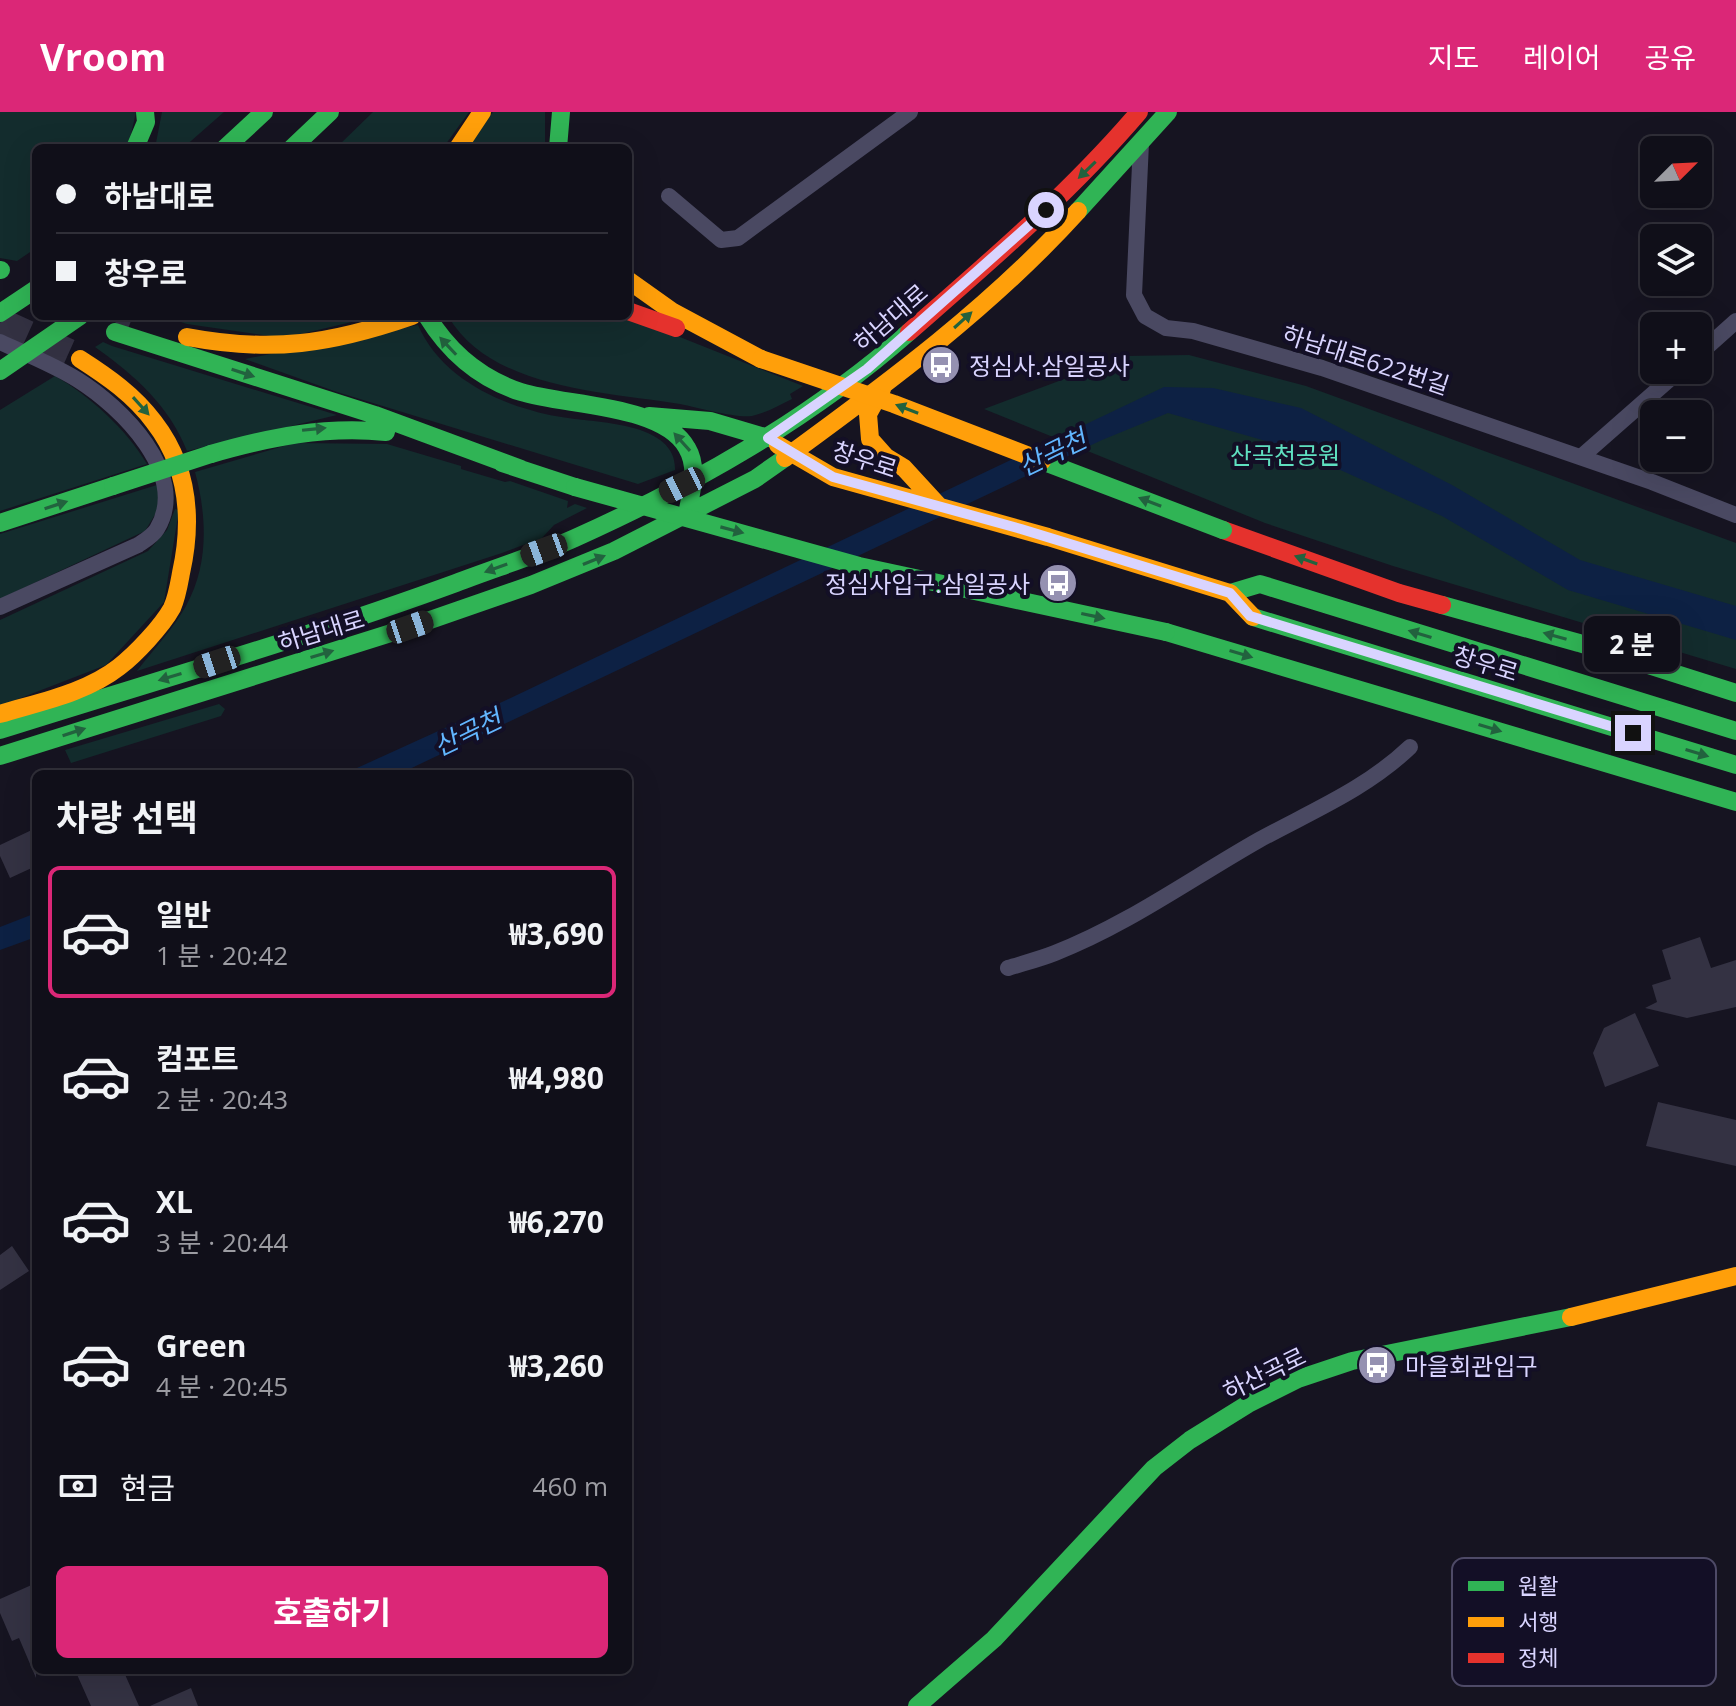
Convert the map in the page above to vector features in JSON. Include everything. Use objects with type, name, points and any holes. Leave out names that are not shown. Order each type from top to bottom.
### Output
[{"type":"main road","points":[[137,144],[146,122],[145,112]]},
{"type":"main road","points":[[229,144],[264,112]]},
{"type":"main road","points":[[296,144],[330,112]]},
{"type":"main road","points":[[461,144],[482,112]]},
{"type":"main road","points":[[558,144],[561,112]]},
{"type":"main road","name":"하남대로","points":[[0,730],[368,615],[573,539],[695,479],[768,438],[867,369],[1037,218],[1105,152],[1139,112]]},
{"type":"main road","name":"하남대로","points":[[0,756],[410,627],[531,585],[614,551],[755,479],[884,386],[952,330],[1051,241],[1168,112]]},
{"type":"main road","points":[[632,283],[673,312],[761,359]]},
{"type":"main road","points":[[0,313],[32,292]]},
{"type":"main road","points":[[632,312],[894,404],[1223,530],[1399,593],[1579,643],[1736,693]]},
{"type":"main road","points":[[0,371],[74,320]]},
{"type":"main road","points":[[401,320],[320,342],[264,348],[214,343],[123,326],[575,487],[859,566],[1166,632],[1736,802]]},
{"type":"main road","points":[[429,320],[444,345],[478,373],[522,392],[644,416],[669,428],[690,449],[695,464],[687,514]]},
{"type":"main road","points":[[0,714],[70,692],[116,670],[146,640],[171,607],[189,542],[185,485],[163,433],[140,404],[110,375],[80,359]]},
{"type":"main road","points":[[884,386],[871,405],[867,422],[873,445],[904,468],[938,505]]},
{"type":"main road","name":"창우로","points":[[644,416],[679,416],[743,427],[768,438],[790,454],[833,477],[1048,537],[1230,593],[1250,616],[1736,765]]},
{"type":"main road","points":[[0,523],[211,454],[288,432],[323,428],[389,432],[521,469]]},
{"type":"main road","name":"창우로","points":[[1230,593],[1260,584],[1736,731]]},
{"type":"main road","name":"하산곡로","points":[[917,1706],[994,1639],[1154,1468],[1190,1440],[1248,1404],[1298,1379],[1352,1361],[1574,1316],[1736,1276]]},
{"type":"street","points":[[669,196],[721,240],[738,238],[910,112]]},
{"type":"street","name":"하남대로622번길","points":[[1141,143],[1134,295],[1145,316],[1166,328],[1193,331],[1322,368],[1581,457],[1736,515]]},
{"type":"street","points":[[1712,342],[1736,321]]},
{"type":"street","points":[[0,342],[76,379],[104,398],[153,452],[166,489],[164,513],[155,532],[138,545],[0,607]]},
{"type":"street","points":[[1581,457],[1664,384]]},
{"type":"street","points":[[1008,968],[1056,952],[1121,921],[1283,827],[1354,791],[1387,769],[1410,747]]},
{"type":"green space","points":[[0,112],[136,112],[129,144],[32,144],[32,251],[17,261],[0,258]]},
{"type":"green space","points":[[162,112],[224,112],[188,144],[156,144]]},
{"type":"green space","points":[[373,112],[469,112],[446,144],[340,144]]},
{"type":"green space","points":[[493,112],[545,112],[545,144],[471,144]]},
{"type":"green space","points":[[632,318],[803,386],[790,394],[792,399],[762,413],[752,416],[727,414],[552,383],[520,373],[491,359],[467,340],[451,320]]},
{"type":"green space","points":[[175,320],[360,320],[284,338]]},
{"type":"green space","points":[[418,325],[437,355],[478,388],[494,397],[539,412],[621,425],[652,435],[665,444],[673,455],[675,470],[638,484],[337,392],[245,359]]},
{"type":"green space","points":[[103,342],[337,415],[187,451],[171,419],[149,392],[95,347]]},
{"type":"green space","name":"산곡천공원","points":[[1189,355],[1306,386],[1736,543],[1736,669],[1393,566],[1265,523],[984,409],[1126,356]]},
{"type":"green space","points":[[55,376],[106,414],[129,438],[147,464],[0,511],[0,410]]},
{"type":"green space","points":[[294,443],[387,444],[568,501],[567,508],[575,504],[587,508],[554,525],[542,538],[502,553],[137,671],[181,615],[199,574],[204,540],[202,506],[195,472]]},
{"type":"green space","points":[[160,484],[159,508],[145,531],[0,599],[0,534]]},
{"type":"green space","points":[[175,509],[179,510],[164,602],[106,665],[0,706],[0,620],[148,551],[167,530]]},
{"type":"green space","points":[[219,704],[225,709],[221,716],[71,763],[65,750]]},
{"type":"water","name":"산곡천","points":[[1164,387],[1213,388],[1301,408],[1452,485],[1580,560],[1736,606],[1736,640],[1568,590],[1442,516],[1294,449],[1168,413],[1102,440],[407,770],[353,770]]},
{"type":"water","points":[[32,915],[32,938],[0,950],[0,927]]},
{"type":"building","points":[[32,830],[32,868],[10,878],[0,856],[0,845]]},
{"type":"building","points":[[1700,937],[1711,968],[1736,960],[1736,1007],[1687,1018],[1645,1008],[1657,1002],[1652,985],[1671,979],[1662,950]]},
{"type":"building","points":[[1635,1013],[1659,1066],[1605,1087],[1593,1053],[1604,1028]]},
{"type":"building","points":[[1658,1102],[1736,1120],[1736,1166],[1646,1146]]},
{"type":"building","points":[[12,1246],[29,1271],[0,1290],[0,1255]]},
{"type":"building","points":[[32,1585],[32,1669],[19,1638],[12,1641],[0,1613],[0,1599]]},
{"type":"building","points":[[77,1674],[125,1674],[139,1706],[91,1706]]},
{"type":"building","points":[[191,1688],[198,1706],[150,1706]]},
{"type":"tunnel","points":[[0,323],[80,359]]},
{"type":"traffic: fast","points":[[137,144],[146,122],[145,112]]},
{"type":"traffic: fast","points":[[229,144],[264,112]]},
{"type":"traffic: fast","points":[[296,144],[330,112]]},
{"type":"traffic: fast","points":[[558,144],[561,112]]},
{"type":"traffic: fast","points":[[1078,211],[1168,112]]},
{"type":"traffic: fast","points":[[0,313],[32,292]]},
{"type":"traffic: fast","points":[[0,371],[74,320]]},
{"type":"traffic: fast","points":[[430,320],[467,363],[493,380],[540,397],[636,415],[675,434],[687,448],[693,464],[687,514]]},
{"type":"traffic: fast","points":[[115,332],[375,415],[521,469]]},
{"type":"traffic: fast","points":[[0,730],[400,603],[575,538],[664,495],[750,447],[832,393],[909,332]]},
{"type":"traffic: fast","points":[[649,416],[710,421],[768,438]]},
{"type":"traffic: fast","points":[[211,454],[297,434],[386,432]]},
{"type":"traffic: fast","points":[[113,486],[211,454]]},
{"type":"traffic: fast","points":[[0,756],[410,627],[531,585],[614,551],[755,479],[785,458]]},
{"type":"traffic: fast","points":[[1042,461],[1223,530]]},
{"type":"traffic: fast","points":[[502,463],[575,487]]},
{"type":"traffic: fast","points":[[0,523],[113,486]]},
{"type":"traffic: fast","points":[[575,487],[859,566],[1166,632]]},
{"type":"traffic: fast","points":[[1230,593],[1260,584],[1736,731]]},
{"type":"traffic: fast","points":[[1442,605],[1579,643],[1736,693]]},
{"type":"traffic: fast","points":[[1253,617],[1736,765]]},
{"type":"traffic: fast","points":[[1166,632],[1736,802]]},
{"type":"traffic: fast","points":[[917,1706],[994,1639],[1154,1468],[1190,1440],[1248,1404],[1298,1379],[1352,1361],[1571,1317]]},
{"type":"traffic: slow","points":[[461,144],[482,112]]},
{"type":"traffic: slow","points":[[785,458],[975,311],[1078,211]]},
{"type":"traffic: slow","points":[[632,283],[673,312],[761,359]]},
{"type":"traffic: slow","points":[[187,337],[247,344],[301,343],[355,333],[400,320]]},
{"type":"traffic: slow","points":[[0,714],[77,690],[119,667],[162,623],[172,608],[178,590],[185,553],[187,513],[181,475],[174,457],[154,422],[138,403],[80,359]]},
{"type":"traffic: slow","points":[[761,359],[894,404],[1042,461]]},
{"type":"traffic: slow","points":[[882,389],[868,414],[870,439],[886,457],[904,468],[938,505]]},
{"type":"traffic: slow","points":[[778,445],[833,477],[1048,537],[1230,593],[1253,617]]},
{"type":"traffic: slow","points":[[1571,1317],[1736,1276]]},
{"type":"traffic: jam","points":[[909,332],[1057,199],[1139,112]]},
{"type":"traffic: jam","points":[[632,312],[676,328]]},
{"type":"traffic: jam","points":[[1223,530],[1399,593],[1442,605]]},
{"type":"place","name":"정심사.삼일공사","points":[[941,365]]},
{"type":"place","name":"정심사입구.삼일공사","points":[[1058,583]]},
{"type":"place","name":"마을회관입구","points":[[1377,1365]]},
{"type":"route","points":[[1046,210],[867,369],[768,438],[790,454],[833,477],[1021,529],[1230,593],[1250,616],[1633,733]]}]
